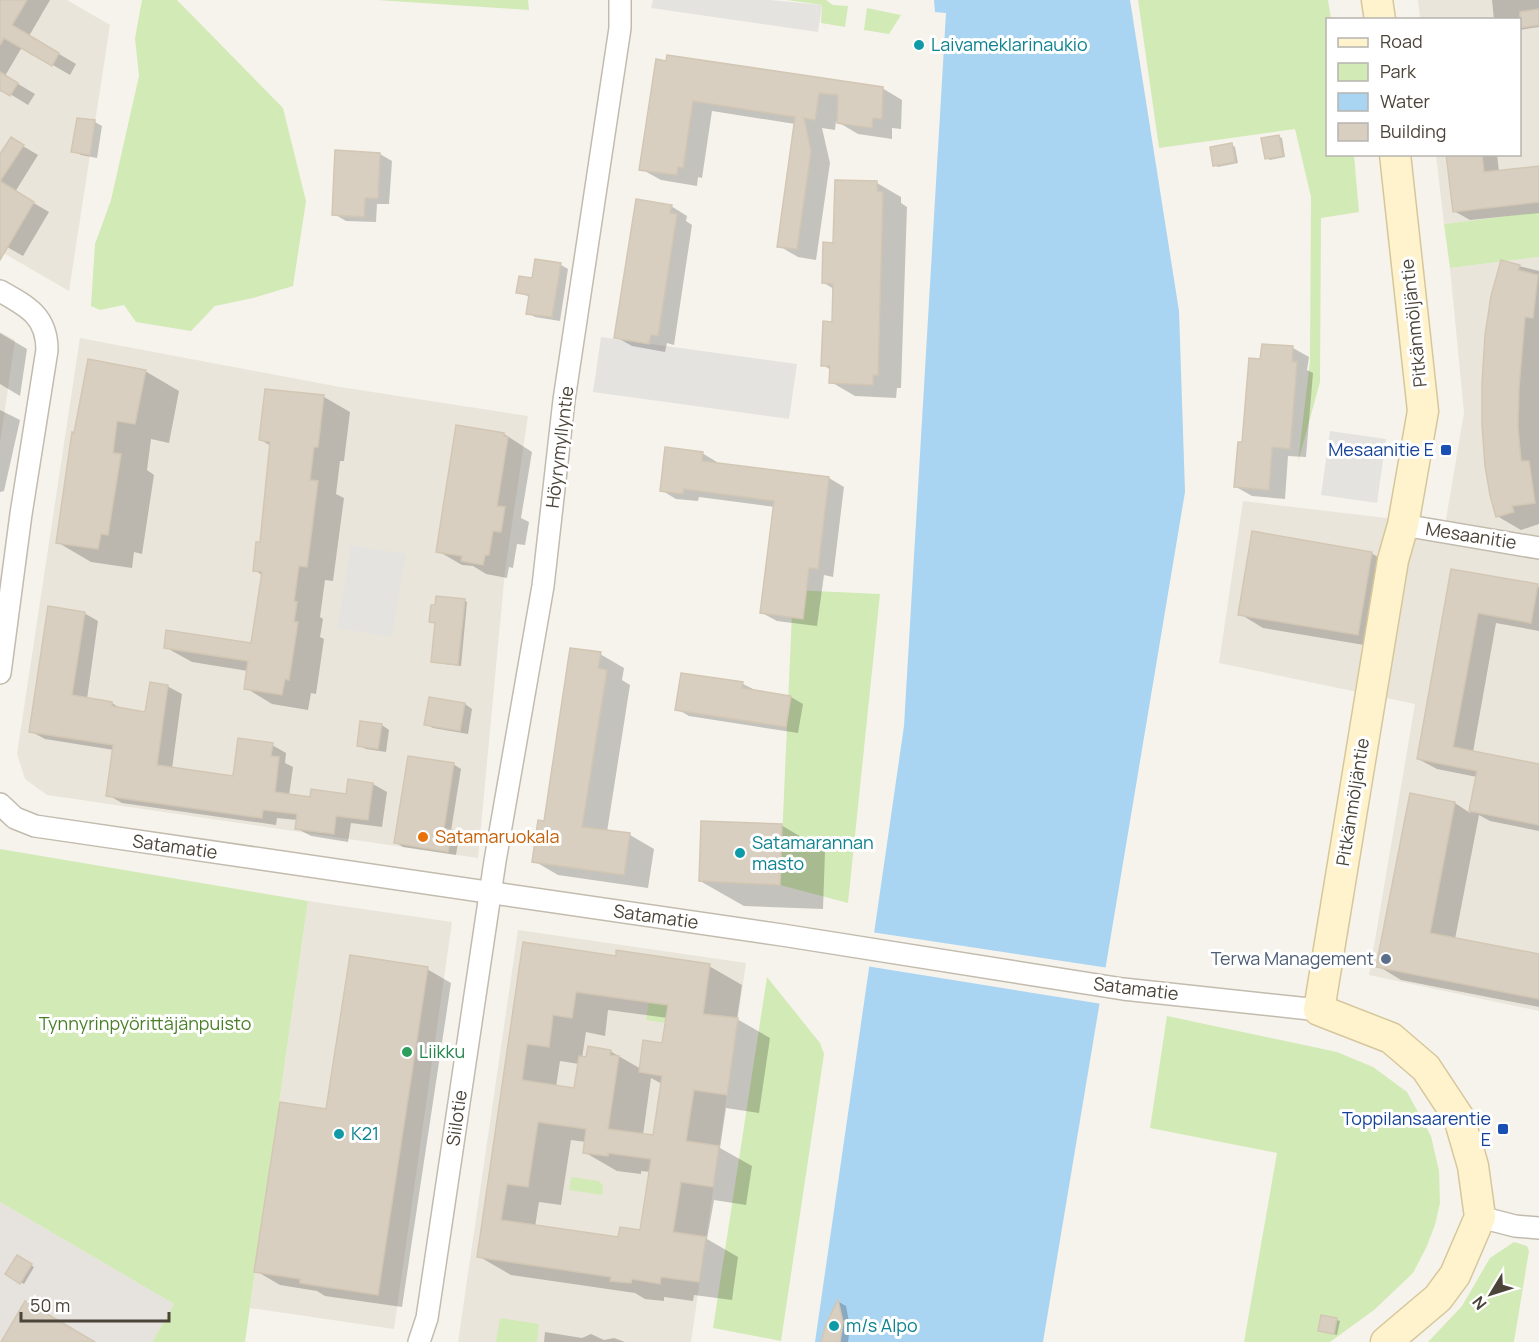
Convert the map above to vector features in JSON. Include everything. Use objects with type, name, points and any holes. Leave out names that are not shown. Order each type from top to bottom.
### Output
[{"type":"street","name":"Höyrymyllyntie","points":[[490,894],[543,586],[564,400],[620,28],[620,0]]},
{"type":"street","points":[[1377,0],[1380,18]]},
{"type":"street","name":"Pitkänmöljäntie","points":[[1318,1010],[1393,560],[1402,525],[1423,411],[1395,156]]},
{"type":"street","points":[[0,291],[25,305],[35,314],[43,326],[48,350],[21,514],[0,673]]},
{"type":"street","name":"Mesaanitie","points":[[1402,525],[1539,548]]},
{"type":"street","name":"Satamatie","points":[[0,804],[15,818],[35,826],[1124,989],[1318,1010]]},
{"type":"street","name":"Siilotie","points":[[419,1342],[429,1307],[490,894]]},
{"type":"street","points":[[1318,1010],[1391,1038],[1426,1068],[1459,1119],[1473,1166],[1480,1217],[1455,1275],[1438,1298],[1386,1342]]},
{"type":"street","points":[[1480,1217],[1515,1226],[1539,1228]]},
{"type":"shaded area","points":[[0,0],[67,0],[110,25],[69,291],[0,251]]},
{"type":"shaded area","points":[[653,0],[770,0],[822,5],[818,32],[651,8]]},
{"type":"shaded area","points":[[1418,0],[1539,0],[1539,212],[1444,224],[1436,156],[1521,156],[1521,18],[1420,18]]},
{"type":"shaded area","points":[[1539,257],[1539,1011],[1369,975],[1415,704],[1219,663],[1243,501],[1445,525],[1464,413],[1450,268]]},
{"type":"shaded area","points":[[0,332],[15,340],[0,443]]},
{"type":"shaded area","points":[[601,337],[797,364],[789,419],[593,392]]},
{"type":"shaded area","points":[[80,338],[340,387],[528,416],[505,571],[478,858],[47,795],[25,779],[17,754]]},
{"type":"shaded area","points":[[1330,431],[1386,439],[1377,503],[1321,495]]},
{"type":"shaded area","points":[[351,545],[406,554],[392,637],[337,628]]},
{"type":"shaded area","points":[[308,901],[452,922],[394,1329],[250,1308]]},
{"type":"shaded area","points":[[518,930],[746,963],[691,1342],[458,1342]]},
{"type":"shaded area","points":[[0,1202],[174,1304],[152,1342],[0,1342]]},
{"type":"green space","points":[[142,0],[177,0],[283,108],[306,201],[293,286],[215,306],[191,331],[136,322],[124,305],[100,310],[91,306],[95,244],[111,200],[139,76],[135,38]]},
{"type":"green space","points":[[377,0],[528,0],[529,10]]},
{"type":"green space","points":[[787,0],[826,0],[833,5],[848,6],[845,27],[821,23],[822,5]]},
{"type":"green space","points":[[1138,0],[1328,0],[1331,18],[1326,18],[1326,156],[1354,156],[1359,212],[1321,218],[1320,382],[1298,462],[1310,361],[1311,197],[1295,129],[1159,148]]},
{"type":"green space","points":[[867,8],[901,15],[889,34],[864,30]]},
{"type":"green space","points":[[1539,212],[1539,257],[1450,268],[1444,224]]},
{"type":"green space","points":[[793,590],[880,594],[848,903],[780,885]]},
{"type":"green space","name":"Tynnyrinpyörittäjänpuisto","points":[[0,849],[308,901],[245,1342],[152,1342],[174,1304],[0,1202]]},
{"type":"green space","points":[[767,977],[820,1043],[824,1054],[781,1341],[713,1328]]},
{"type":"green space","points":[[650,996],[669,999],[665,1023],[646,1020]]},
{"type":"green space","points":[[1167,1016],[1337,1052],[1373,1067],[1407,1092],[1431,1136],[1439,1171],[1440,1203],[1426,1248],[1413,1273],[1374,1310],[1330,1342],[1244,1342],[1277,1153],[1150,1128]]},
{"type":"green space","points":[[571,1177],[599,1181],[603,1186],[602,1195],[569,1190]]},
{"type":"green space","points":[[1514,1242],[1527,1246],[1529,1251],[1514,1342],[1428,1342],[1462,1306],[1490,1258]]},
{"type":"green space","points":[[500,1318],[539,1324],[537,1342],[496,1342]]},
{"type":"water","points":[[934,0],[1130,0],[1179,311],[1185,492],[1043,1342],[815,1342],[904,726],[946,13],[935,12]]},
{"type":"pier","points":[[871,932],[1109,968],[1102,1004],[866,966]]},
{"type":"pier","points":[[859,1016],[860,1016],[812,1342]]},
{"type":"building","points":[[0,0],[27,0],[12,25],[59,53],[52,66],[4,38],[0,45]]},
{"type":"building","points":[[1539,9],[1539,25],[1521,28],[1520,12]]},
{"type":"building","points":[[667,55],[883,87],[882,119],[873,118],[872,128],[837,123],[838,95],[819,93],[815,120],[804,118],[811,151],[797,249],[777,247],[795,117],[693,101],[683,168],[678,167],[677,175],[639,170],[656,59],[666,61]]},
{"type":"building","points":[[0,72],[18,83],[10,96],[0,90]]},
{"type":"building","points":[[77,118],[95,120],[90,155],[71,152]]},
{"type":"building","points":[[1279,135],[1283,156],[1265,159],[1261,138]]},
{"type":"building","points":[[11,137],[24,145],[0,181],[0,154]]},
{"type":"building","points":[[1232,143],[1235,162],[1213,166],[1210,147]]},
{"type":"building","points":[[335,150],[380,153],[378,198],[365,198],[364,217],[332,215]]},
{"type":"building","points":[[1446,156],[1482,156],[1484,172],[1539,166],[1539,202],[1453,212]]},
{"type":"building","points":[[835,180],[877,181],[877,191],[883,192],[878,375],[873,375],[873,385],[829,383],[830,366],[821,366],[823,321],[832,322],[833,284],[822,283],[823,242],[833,243]]},
{"type":"building","points":[[0,181],[34,202],[0,260]]},
{"type":"building","points":[[636,199],[672,205],[670,213],[677,214],[658,336],[651,335],[649,344],[614,338]]},
{"type":"building","points":[[535,259],[561,263],[552,317],[526,314],[529,295],[516,293],[519,276],[532,278]]},
{"type":"building","points":[[1501,260],[1520,265],[1518,270],[1538,275],[1533,318],[1525,317],[1518,427],[1521,461],[1529,461],[1535,503],[1512,506],[1514,512],[1496,517],[1485,466],[1482,384],[1485,335],[1491,296]]},
{"type":"building","points":[[1262,344],[1293,346],[1292,362],[1297,362],[1290,449],[1272,447],[1269,490],[1234,487],[1238,442],[1242,442],[1249,358],[1260,359]]},
{"type":"building","points":[[88,359],[146,370],[135,424],[117,421],[113,453],[121,454],[108,535],[101,534],[98,549],[56,543],[72,432],[74,433]]},
{"type":"building","points":[[265,389],[324,395],[318,447],[314,447],[310,480],[318,481],[307,567],[299,566],[294,601],[297,602],[294,622],[298,622],[289,680],[285,679],[282,695],[244,689],[248,661],[164,648],[166,630],[251,643],[262,572],[253,571],[256,542],[260,542],[270,442],[259,440]]},
{"type":"building","points":[[456,425],[504,433],[504,436],[508,437],[497,506],[505,507],[501,532],[493,531],[489,555],[485,555],[483,565],[461,561],[462,556],[436,552]]},
{"type":"building","points":[[665,447],[703,452],[702,461],[829,477],[818,569],[809,568],[803,619],[760,613],[774,501],[684,489],[683,494],[660,491]]},
{"type":"building","points":[[1252,531],[1372,552],[1358,635],[1238,615]]},
{"type":"building","points":[[1451,569],[1538,584],[1531,623],[1478,613],[1453,747],[1539,764],[1539,825],[1469,811],[1477,771],[1417,759]]},
{"type":"building","points":[[436,596],[465,599],[458,665],[431,662],[435,623],[429,622],[431,605],[435,605]]},
{"type":"building","points":[[48,606],[85,612],[72,695],[112,702],[112,706],[145,712],[150,682],[168,685],[157,765],[233,776],[238,738],[273,743],[271,756],[279,757],[275,792],[310,797],[311,789],[346,794],[348,779],[373,783],[368,820],[336,816],[334,834],[295,829],[297,814],[263,810],[262,818],[106,796],[113,745],[29,732]]},
{"type":"building","points":[[570,648],[601,652],[598,668],[607,670],[582,827],[630,833],[624,875],[532,862],[538,820],[544,821]]},
{"type":"building","points":[[681,673],[743,682],[742,688],[791,696],[786,727],[675,710]]},
{"type":"building","points":[[429,697],[465,703],[460,731],[424,725]]},
{"type":"building","points":[[360,721],[382,724],[378,749],[357,746]]},
{"type":"building","points":[[408,756],[454,763],[444,829],[452,830],[448,852],[394,843]]},
{"type":"building","points":[[1410,793],[1455,802],[1430,933],[1539,954],[1539,999],[1376,967]]},
{"type":"building","name":"Satamarannan masto","points":[[701,821],[782,824],[780,885],[699,881]]},
{"type":"building","points":[[523,942],[616,956],[616,950],[710,964],[703,1014],[738,1018],[727,1095],[694,1090],[686,1141],[719,1146],[713,1187],[681,1182],[673,1232],[706,1237],[699,1282],[661,1277],[660,1284],[632,1279],[631,1283],[610,1281],[611,1277],[477,1257]],"holes":[[[576,992],[668,1005],[662,1043],[643,1040],[639,1072],[662,1076],[653,1135],[608,1129],[619,1056],[610,1055],[611,1050],[588,1046],[586,1057],[579,1056],[574,1088],[522,1080],[527,1044],[549,1047],[553,1015],[572,1018]],[[538,1122],[586,1129],[583,1153],[608,1156],[608,1153],[651,1159],[640,1230],[620,1227],[618,1237],[501,1220],[507,1184],[528,1187]]]},
{"type":"building","name":"K21","points":[[350,955],[428,967],[378,1295],[300,1283],[300,1279],[254,1272],[280,1102],[326,1109]]},
{"type":"building","points":[[17,1255],[32,1264],[20,1284],[5,1274]]},
{"type":"building","name":"m/s Alpo","points":[[838,1300],[843,1322],[840,1342],[821,1342],[826,1324]]},
{"type":"building","points":[[25,1301],[95,1342],[1,1342]]},
{"type":"building","points":[[1321,1315],[1337,1318],[1334,1334],[1318,1331]]},
{"type":"place","name":"Laivameklarinaukio","points":[[919,45]]},
{"type":"place","name":"Mesaanitie E","points":[[1446,450]]},
{"type":"place","name":"Satamaruokala","points":[[423,837]]},
{"type":"place","name":"Satamarannan masto","points":[[740,853]]},
{"type":"place","name":"Terwa Management","points":[[1386,959]]},
{"type":"place","name":"Liikku","points":[[407,1052]]},
{"type":"place","name":"Toppilansaarentie E","points":[[1503,1129]]},
{"type":"place","name":"K21","points":[[339,1134]]},
{"type":"place","name":"m/s Alpo","points":[[834,1326]]}]
